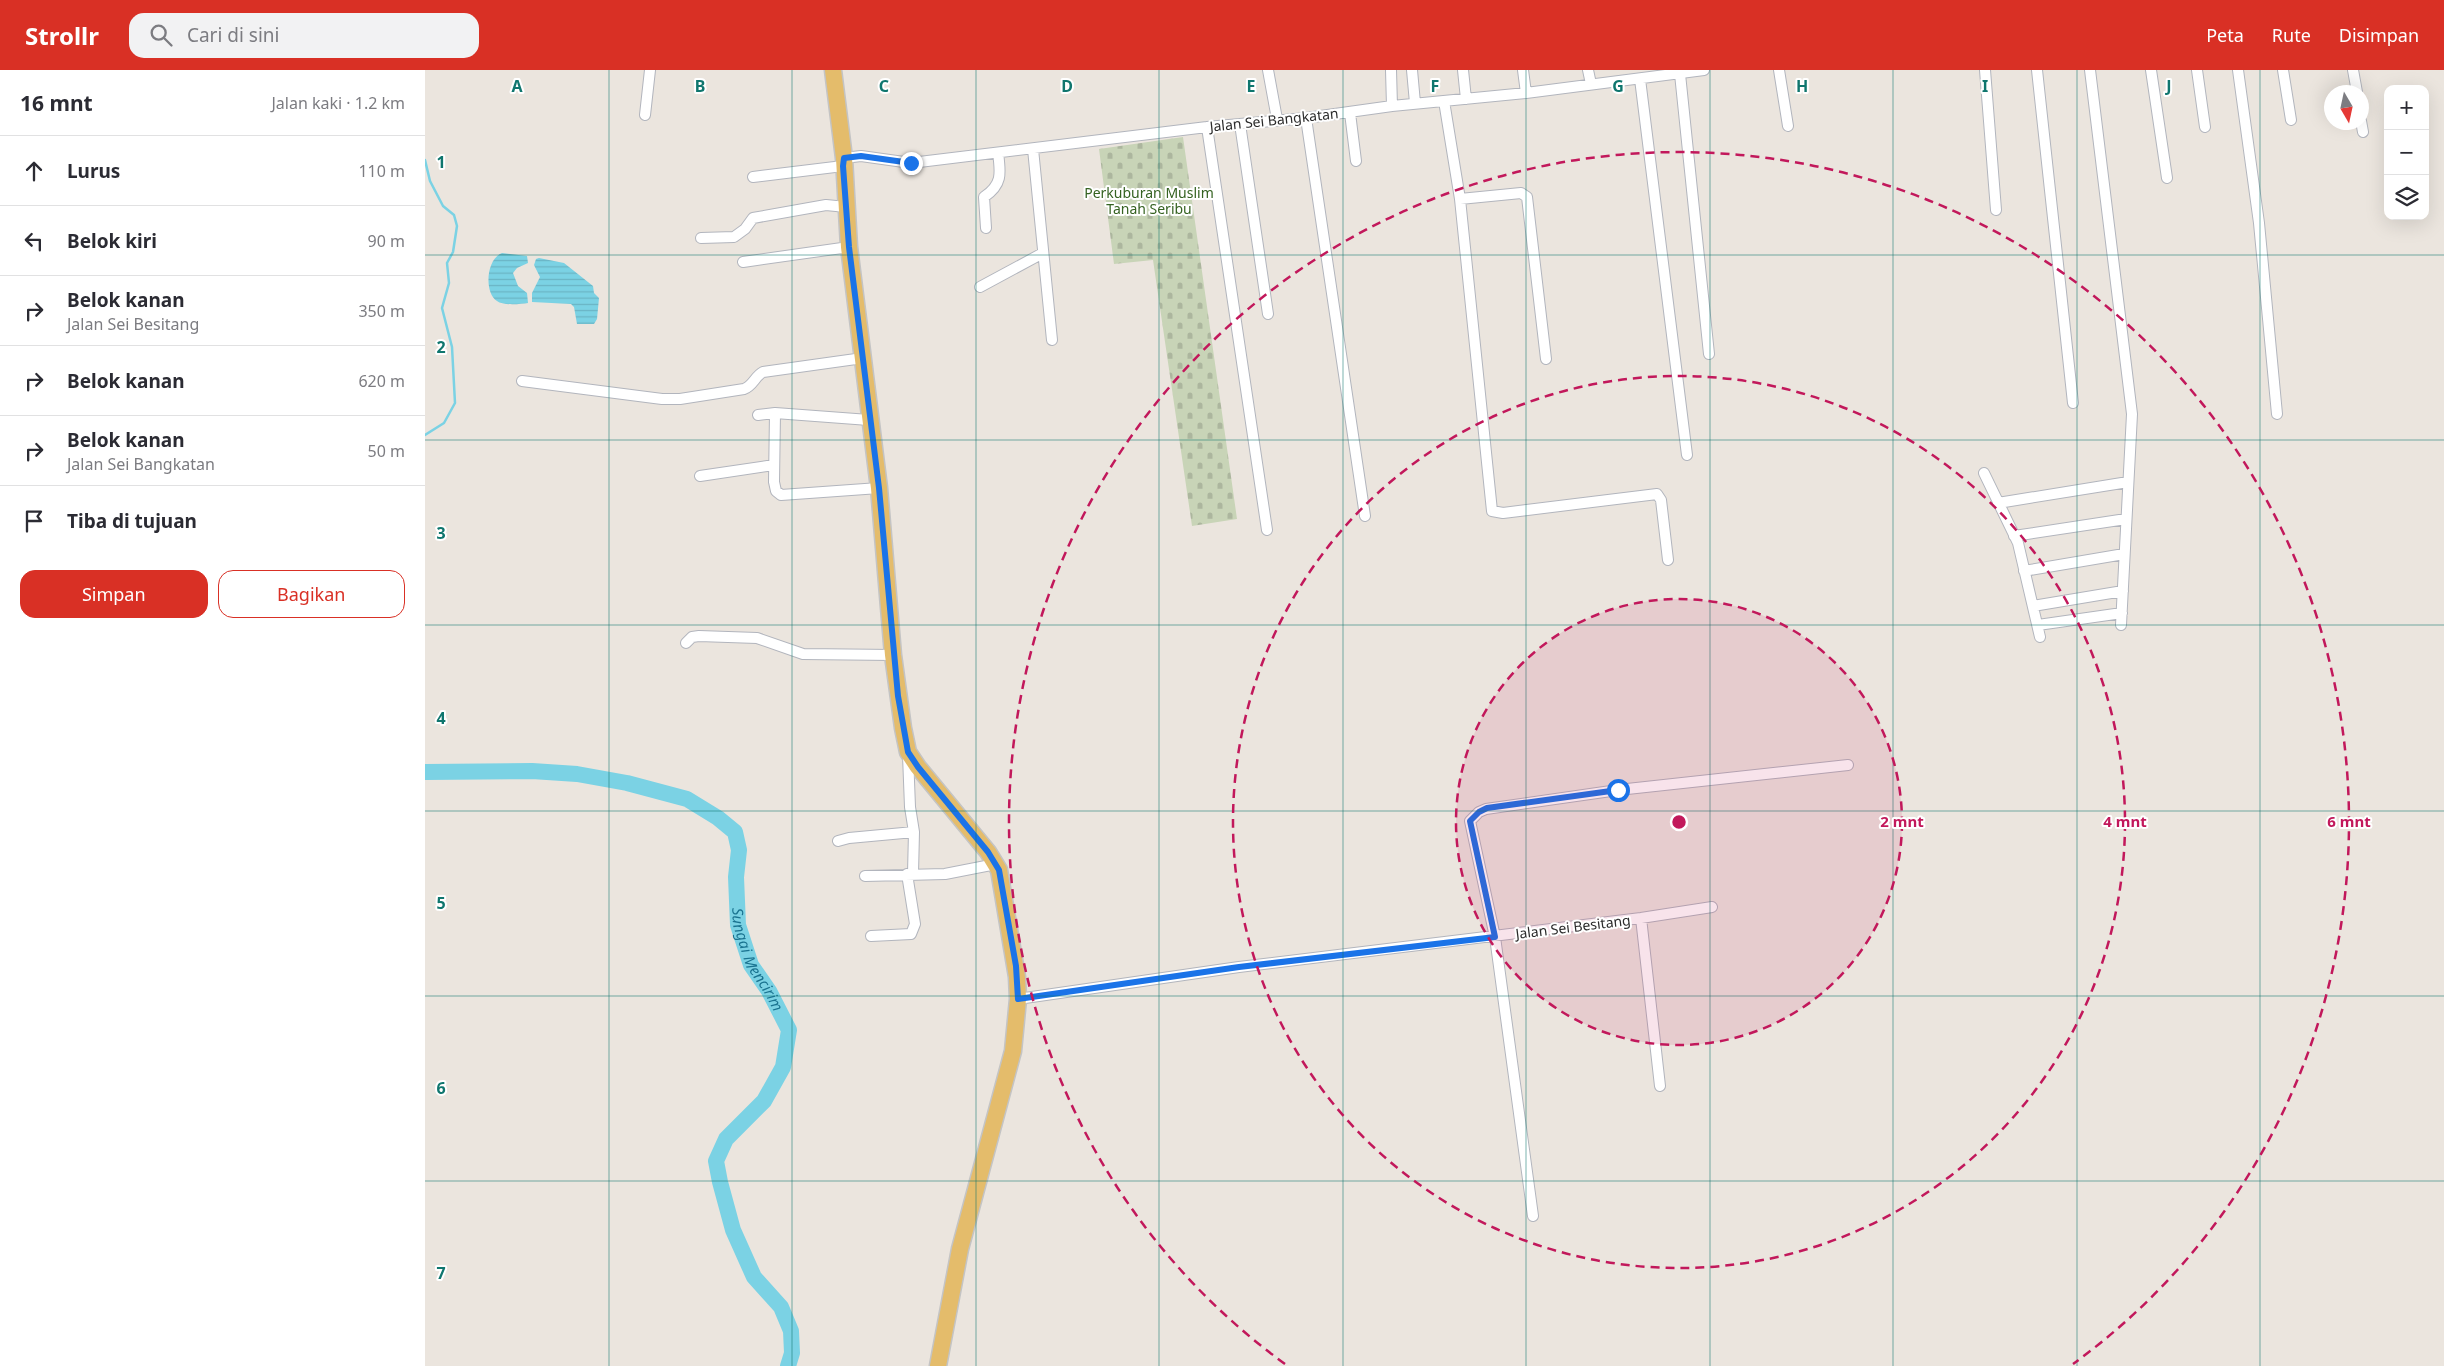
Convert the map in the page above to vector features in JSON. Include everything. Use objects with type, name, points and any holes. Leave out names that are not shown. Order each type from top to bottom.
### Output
[{"type":"main road","points":[[833,70],[844,162],[849,247],[869,420],[879,488],[893,655],[908,752],[999,870],[1013,945],[1018,999],[1013,1051],[960,1249],[938,1366]]},
{"type":"street","points":[[645,115],[650,70]]},
{"type":"street","points":[[1268,70],[1277,120]]},
{"type":"street","points":[[1391,70],[1392,106]]},
{"type":"street","points":[[1413,70],[1415,104]]},
{"type":"street","points":[[1463,70],[1466,99]]},
{"type":"street","points":[[1523,70],[1526,93]]},
{"type":"street","points":[[1588,70],[1591,84]]},
{"type":"street","name":"Jalan Sei Bangkatan","points":[[753,177],[844,162],[861,156],[911,163],[1207,127],[1350,113],[1444,100],[1526,93],[1640,79],[1663,73],[1680,74],[1704,70]]},
{"type":"street","points":[[1779,70],[1788,126]]},
{"type":"street","points":[[1985,70],[1996,210]]},
{"type":"street","points":[[2037,70],[2073,402]]},
{"type":"street","points":[[2090,70],[2132,414],[2121,625]]},
{"type":"street","points":[[2151,70],[2167,178]]},
{"type":"street","points":[[2197,70],[2205,127]]},
{"type":"street","points":[[2238,70],[2259,223],[2277,414]]},
{"type":"street","points":[[2283,70],[2291,120]]},
{"type":"street","points":[[2353,70],[2356,85]]},
{"type":"street","points":[[1680,74],[1709,354]]},
{"type":"street","points":[[1640,79],[1687,455]]},
{"type":"street","points":[[1444,100],[1460,198],[1492,511],[1503,513],[1657,494],[1661,500],[1668,560]]},
{"type":"street","points":[[1350,113],[1356,161]]},
{"type":"street","points":[[1306,118],[1365,516]]},
{"type":"street","points":[[1240,124],[1268,314]]},
{"type":"street","points":[[1207,127],[1267,530]]},
{"type":"street","points":[[1033,149],[1052,340]]},
{"type":"street","points":[[987,228],[984,197],[993,191],[1000,182],[998,153]]},
{"type":"street","points":[[1460,198],[1521,193],[1527,197],[1545,359]]},
{"type":"street","points":[[701,238],[734,236],[745,228],[753,218],[826,205],[846,207]]},
{"type":"street","points":[[743,262],[849,247]]},
{"type":"street","points":[[980,287],[1043,253]]},
{"type":"street","points":[[522,381],[663,399],[680,399],[748,388],[763,372],[863,358]]},
{"type":"street","points":[[759,415],[775,414],[869,420]]},
{"type":"street","points":[[775,414],[774,465],[776,491],[784,495],[879,488]]},
{"type":"street","points":[[700,476],[774,465]]},
{"type":"street","points":[[1984,473],[2014,536],[2041,637]]},
{"type":"street","points":[[1998,502],[2128,482]]},
{"type":"street","points":[[2014,536],[2126,519]]},
{"type":"street","points":[[2024,570],[2124,554]]},
{"type":"street","points":[[2033,606],[2123,591]]},
{"type":"street","points":[[2038,625],[2122,613]]},
{"type":"street","points":[[686,643],[692,637],[699,636],[749,637],[766,640],[803,654],[893,655]]},
{"type":"street","points":[[871,936],[911,934],[915,924],[910,874],[914,832],[910,808],[908,752]]},
{"type":"street","points":[[1533,1216],[1495,937],[1470,824],[1479,812],[1487,808],[1618,790],[1849,765]]},
{"type":"street","points":[[838,841],[849,838],[914,832]]},
{"type":"street","points":[[865,876],[945,874],[996,864]]},
{"type":"street","name":"Jalan Sei Besitang","points":[[1018,999],[1239,967],[1495,937],[1712,907]]},
{"type":"street","points":[[1641,918],[1660,1086]]},
{"type":"green space","name":"Perkuburan Muslim Tanah Seribu","points":[[1183,137],[1237,519],[1192,526],[1153,260],[1114,264],[1099,149]]},
{"type":"water","points":[[502,253],[527,256],[528,263],[517,268],[513,273],[518,286],[527,293],[528,303],[503,304],[493,297],[489,284],[490,269],[497,256]]},
{"type":"water","points":[[536,259],[564,263],[593,286],[594,293],[599,298],[597,319],[594,324],[577,324],[574,307],[571,304],[532,302],[532,293],[540,277],[534,265]]},
{"type":"waterway","points":[[425,160],[430,181],[443,206],[454,215],[457,226],[453,252],[447,263],[449,283],[442,308],[452,347],[455,403],[444,423],[425,435]]},
{"type":"waterway","name":"Sungai Mencirim","points":[[425,772],[532,771],[577,774],[627,783],[687,799],[718,818],[735,832],[739,850],[736,877],[738,925],[751,965],[769,991],[789,1030],[783,1067],[764,1101],[726,1139],[716,1161],[733,1230],[754,1277],[781,1307],[791,1331],[792,1353],[788,1366]]},
{"type":"route","points":[[911,163],[861,156],[844,158],[843,166],[849,247],[869,420],[879,488],[898,696],[908,752],[918,767],[988,852],[999,870],[1013,945],[1018,999],[1239,967],[1495,937],[1470,824],[1473,817],[1487,808],[1618,790]]}]
